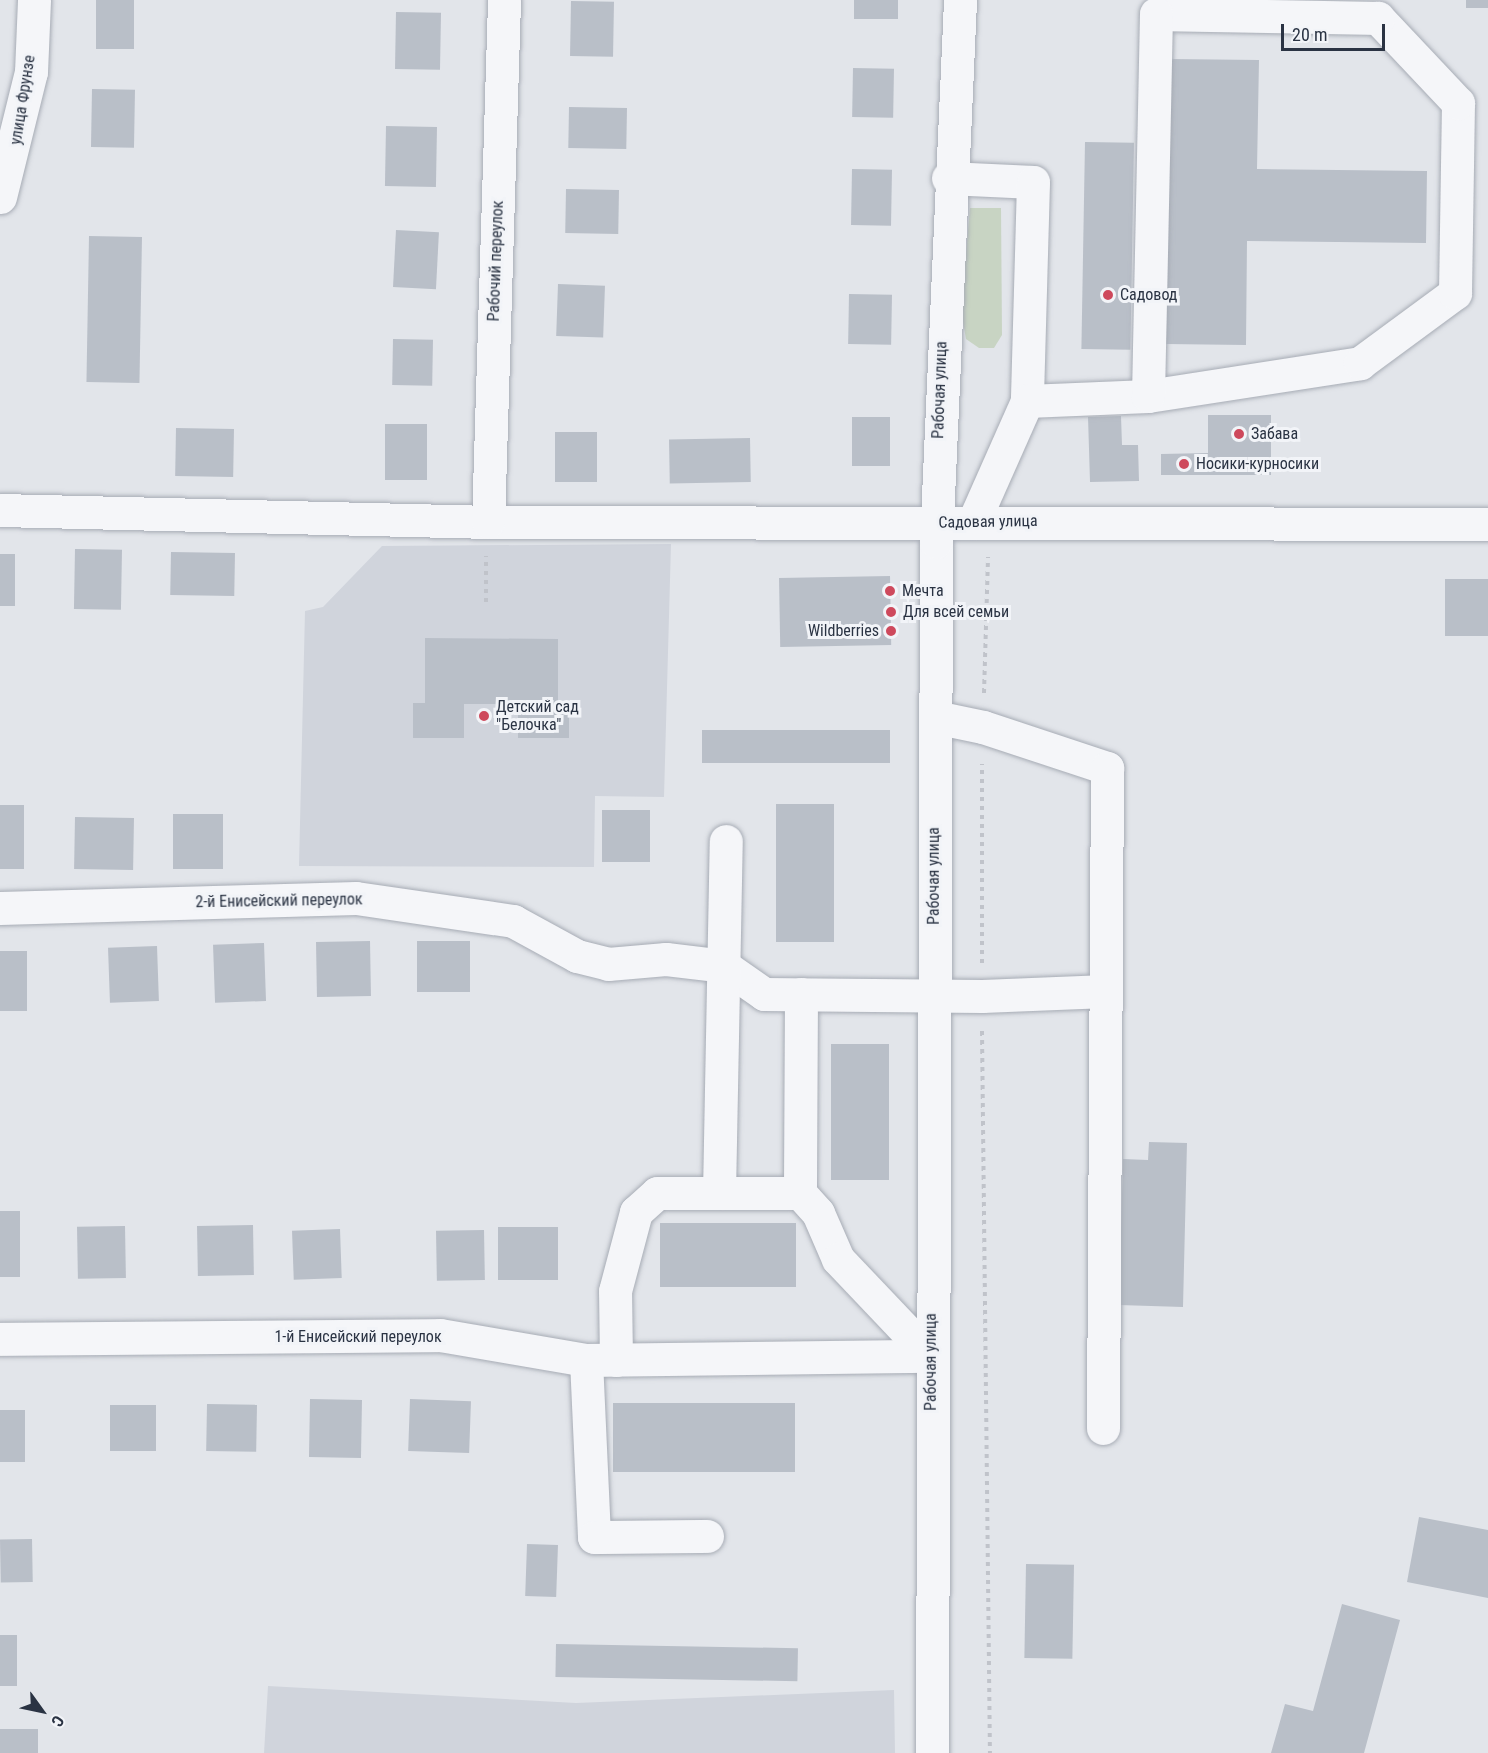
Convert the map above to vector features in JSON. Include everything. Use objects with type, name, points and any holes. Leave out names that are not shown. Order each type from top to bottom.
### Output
[{"type":"street","name":"улица Фрунзе","points":[[0,197],[31,72],[34,0]]},
{"type":"street","name":"Рабочий переулок","points":[[488,522],[504,0]]},
{"type":"street","name":"Рабочая улица","points":[[932,1753],[930,1356],[936,523],[948,178],[960,0]]},
{"type":"street","points":[[1027,401],[1148,396],[1360,363],[1455,293],[1458,103],[1378,18],[1156,14],[1148,396]]},
{"type":"street","points":[[948,178],[1033,182],[1027,401],[981,522]]},
{"type":"street","points":[[0,510],[488,522]]},
{"type":"street","name":"Садовая улица","points":[[488,522],[1488,524]]},
{"type":"street","points":[[935,717],[983,727],[1107,768],[1103,1428]]},
{"type":"street","points":[[719,1193],[726,841]]},
{"type":"street","name":"2-й Енисейский переулок","points":[[0,908],[356,898],[513,921],[577,956],[608,964],[666,959],[724,966],[764,994],[933,993],[982,996],[1106,991]]},
{"type":"street","points":[[801,994],[800,1193],[818,1213],[838,1259],[930,1356]]},
{"type":"street","points":[[707,1536],[594,1537],[601,1360],[615,1291],[636,1212],[657,1193],[800,1193]]},
{"type":"street","name":"1-й Енисейский переулок","points":[[0,1339],[440,1335],[601,1360],[930,1356]]},
{"type":"path","points":[[486,602],[488,522]]},
{"type":"path","points":[[981,522],[982,996],[990,1753]]},
{"type":"shaded area","name":"Детский сад \"Белочка\"","points":[[671,544],[664,797],[595,796],[594,867],[299,866],[305,611],[323,607],[382,546]]},
{"type":"shaded area","points":[[268,1686],[576,1703],[894,1690],[895,1753],[264,1753]]},
{"type":"green space","points":[[970,208],[1001,208],[1002,335],[994,348],[979,348],[966,339],[961,310]]},
{"type":"building","points":[[96,0],[134,0],[134,49],[96,49]]},
{"type":"building","points":[[854,0],[898,0],[898,19],[854,19]]},
{"type":"building","points":[[1466,0],[1488,0],[1488,8],[1466,8]]},
{"type":"building","points":[[571,1],[614,2],[613,57],[570,56]]},
{"type":"building","points":[[396,12],[441,13],[440,70],[395,69]]},
{"type":"building","points":[[1170,59],[1259,60],[1257,169],[1427,171],[1426,243],[1247,241],[1246,345],[1166,344]]},
{"type":"building","points":[[853,68],[894,69],[893,118],[852,117]]},
{"type":"building","points":[[92,89],[135,90],[134,148],[91,147]]},
{"type":"building","points":[[569,107],[627,108],[626,149],[568,148]]},
{"type":"building","points":[[386,126],[437,127],[436,187],[385,186]]},
{"type":"building","name":"Садовод","points":[[1085,142],[1134,143],[1130,350],[1081,349]]},
{"type":"building","points":[[852,169],[892,170],[891,226],[851,225]]},
{"type":"building","points":[[566,189],[619,190],[618,234],[565,233]]},
{"type":"building","points":[[396,230],[439,232],[436,289],[393,287]]},
{"type":"building","points":[[89,236],[142,237],[139,383],[86,382]]},
{"type":"building","points":[[558,284],[605,286],[603,338],[556,336]]},
{"type":"building","points":[[849,294],[892,295],[891,345],[848,344]]},
{"type":"building","points":[[393,339],[433,340],[432,386],[392,385]]},
{"type":"building","name":"Забава","points":[[1208,415],[1271,415],[1271,475],[1161,475],[1161,454],[1208,453]]},
{"type":"building","points":[[1121,416],[1122,445],[1138,445],[1139,481],[1090,482],[1088,417]]},
{"type":"building","points":[[852,417],[890,417],[890,466],[852,466]]},
{"type":"building","points":[[385,424],[427,424],[427,480],[385,480]]},
{"type":"building","points":[[176,428],[234,429],[233,477],[175,476]]},
{"type":"building","points":[[555,432],[597,432],[597,482],[555,482]]},
{"type":"building","points":[[750,438],[751,482],[670,483],[669,439]]},
{"type":"building","points":[[75,549],[122,550],[121,610],[74,609]]},
{"type":"building","points":[[171,552],[235,553],[234,596],[170,595]]},
{"type":"building","points":[[0,554],[15,554],[15,606],[0,606]]},
{"type":"building","points":[[890,576],[891,645],[780,647],[779,578]]},
{"type":"building","points":[[1445,579],[1488,579],[1488,636],[1445,636]]},
{"type":"building","points":[[425,638],[558,639],[558,702],[569,702],[569,738],[518,738],[518,704],[464,704],[464,738],[413,738],[413,703],[425,703]]},
{"type":"building","points":[[702,730],[890,730],[890,763],[702,763]]},
{"type":"building","points":[[776,804],[834,804],[834,942],[776,942]]},
{"type":"building","points":[[0,805],[24,805],[24,869],[0,869]]},
{"type":"building","points":[[602,810],[650,810],[650,862],[602,862]]},
{"type":"building","points":[[173,814],[223,814],[223,869],[173,869]]},
{"type":"building","points":[[75,817],[134,818],[133,870],[74,869]]},
{"type":"building","points":[[370,941],[371,996],[317,997],[316,942]]},
{"type":"building","points":[[417,941],[470,941],[470,992],[417,992]]},
{"type":"building","points":[[264,943],[266,1001],[215,1003],[213,945]]},
{"type":"building","points":[[157,946],[159,1001],[110,1003],[108,948]]},
{"type":"building","points":[[0,951],[27,951],[27,1011],[0,1011]]},
{"type":"building","points":[[831,1044],[889,1044],[889,1180],[831,1180]]},
{"type":"building","points":[[1149,1142],[1187,1143],[1183,1307],[1119,1305],[1123,1159],[1148,1160]]},
{"type":"building","points":[[0,1211],[20,1211],[20,1277],[0,1277]]},
{"type":"building","points":[[660,1223],[796,1223],[796,1287],[660,1287]]},
{"type":"building","points":[[253,1225],[254,1275],[198,1276],[197,1226]]},
{"type":"building","points":[[125,1226],[126,1278],[78,1279],[77,1227]]},
{"type":"building","points":[[498,1227],[558,1227],[558,1280],[498,1280]]},
{"type":"building","points":[[340,1229],[342,1278],[294,1280],[292,1231]]},
{"type":"building","points":[[484,1230],[485,1280],[437,1281],[436,1231]]},
{"type":"building","points":[[310,1399],[362,1400],[361,1458],[309,1457]]},
{"type":"building","points":[[410,1399],[471,1401],[469,1453],[408,1451]]},
{"type":"building","points":[[613,1403],[795,1403],[795,1472],[613,1472]]},
{"type":"building","points":[[207,1404],[257,1405],[256,1452],[206,1451]]},
{"type":"building","points":[[110,1405],[156,1405],[156,1451],[110,1451]]},
{"type":"building","points":[[0,1410],[25,1410],[25,1462],[0,1462]]},
{"type":"building","points":[[1419,1517],[1488,1530],[1488,1598],[1407,1582]]},
{"type":"building","points":[[32,1539],[33,1582],[1,1583],[0,1540]]},
{"type":"building","points":[[527,1544],[558,1545],[556,1597],[525,1596]]},
{"type":"building","points":[[1026,1564],[1074,1565],[1072,1659],[1024,1658]]},
{"type":"building","points":[[1342,1604],[1400,1620],[1364,1753],[1271,1753],[1285,1704],[1313,1711]]},
{"type":"building","points":[[0,1635],[17,1635],[17,1686],[0,1686]]},
{"type":"building","points":[[556,1644],[798,1648],[797,1681],[555,1677]]},
{"type":"building","points":[[0,1729],[38,1729],[38,1753],[0,1753]]},
{"type":"place","name":"Садовод","points":[[1108,295]]},
{"type":"place","name":"Забава","points":[[1239,434]]},
{"type":"place","name":"Носики-курносики","points":[[1184,464]]},
{"type":"place","name":"Мечта","points":[[890,591]]},
{"type":"place","name":"Для всей семьи","points":[[891,612]]},
{"type":"place","name":"Wildberries","points":[[891,631]]},
{"type":"place","name":"Детский сад \"Белочка\"","points":[[484,716]]}]
